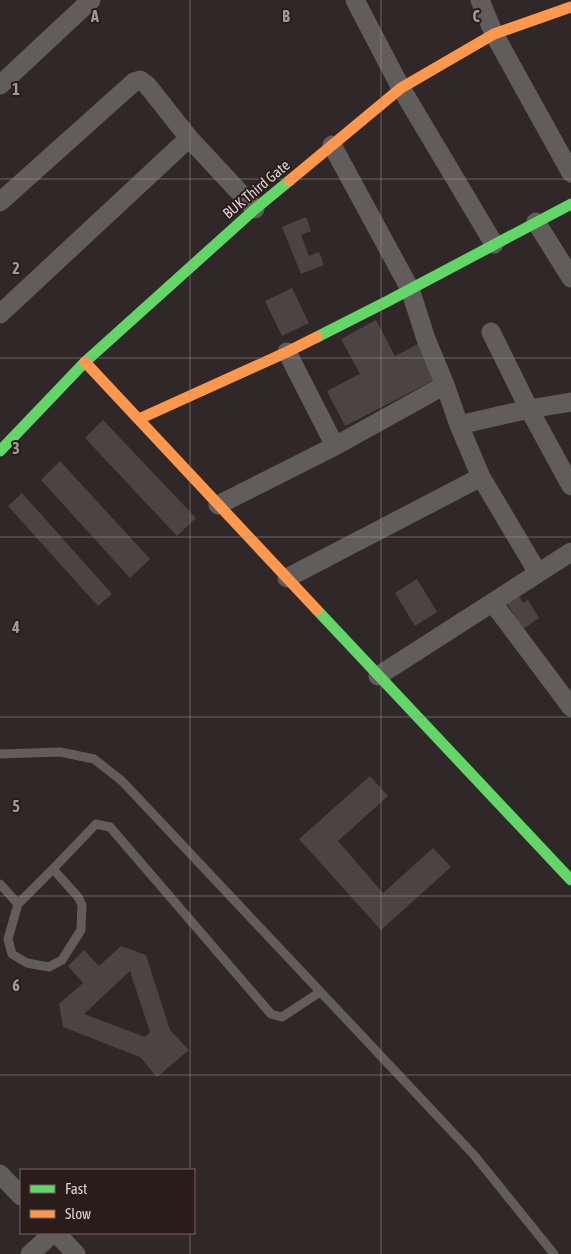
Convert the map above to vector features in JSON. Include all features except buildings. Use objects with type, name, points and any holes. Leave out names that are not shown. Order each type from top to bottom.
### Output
[{"type":"street","points":[[0,85],[91,0]]},
{"type":"street","points":[[355,0],[401,88],[494,244]]},
{"type":"street","points":[[480,0],[494,34],[571,173]]},
{"type":"street","name":"BUK Third Gate","points":[[0,450],[85,362],[255,209],[401,88],[494,34],[571,7]]},
{"type":"street","points":[[0,202],[134,82],[140,80],[189,138],[255,209]]},
{"type":"street","points":[[0,314],[189,138]]},
{"type":"street","points":[[332,145],[410,289],[426,339],[481,477],[538,573]]},
{"type":"street","points":[[139,419],[288,352],[571,204]]},
{"type":"street","points":[[536,222],[571,278]]},
{"type":"street","points":[[491,332],[529,409],[571,486]]},
{"type":"street","points":[[288,352],[335,446]]},
{"type":"street","points":[[85,362],[378,676],[568,872]]},
{"type":"street","points":[[218,505],[335,446],[445,385]]},
{"type":"street","points":[[459,425],[529,409],[571,402]]},
{"type":"street","points":[[287,578],[481,477]]},
{"type":"street","points":[[378,676],[570,554]]},
{"type":"street","points":[[493,603],[571,707]]},
{"type":"street","points":[[0,1174],[20,1195]]},
{"type":"street","points":[[30,1254],[53,1234]]},
{"type":"street","points":[[55,1234],[76,1254]]},
{"type":"lane","points":[[0,754],[60,752],[94,759],[122,782],[474,1155],[554,1254]]},
{"type":"lane","points":[[54,869],[78,897],[82,905],[81,930],[62,960],[50,967],[27,963],[12,954],[8,939],[18,904],[96,824],[110,827],[271,1014],[282,1017],[320,992]]},
{"type":"lane","points":[[0,884],[18,904]]},
{"type":"traffic: fast","points":[[0,451],[85,362],[255,209],[289,181]]},
{"type":"traffic: fast","points":[[317,337],[571,204]]},
{"type":"traffic: fast","points":[[317,610],[571,880]]},
{"type":"traffic: slow","points":[[289,181],[401,88],[494,34],[571,7]]},
{"type":"traffic: slow","points":[[139,419],[317,337]]},
{"type":"traffic: slow","points":[[85,362],[317,610]]}]
